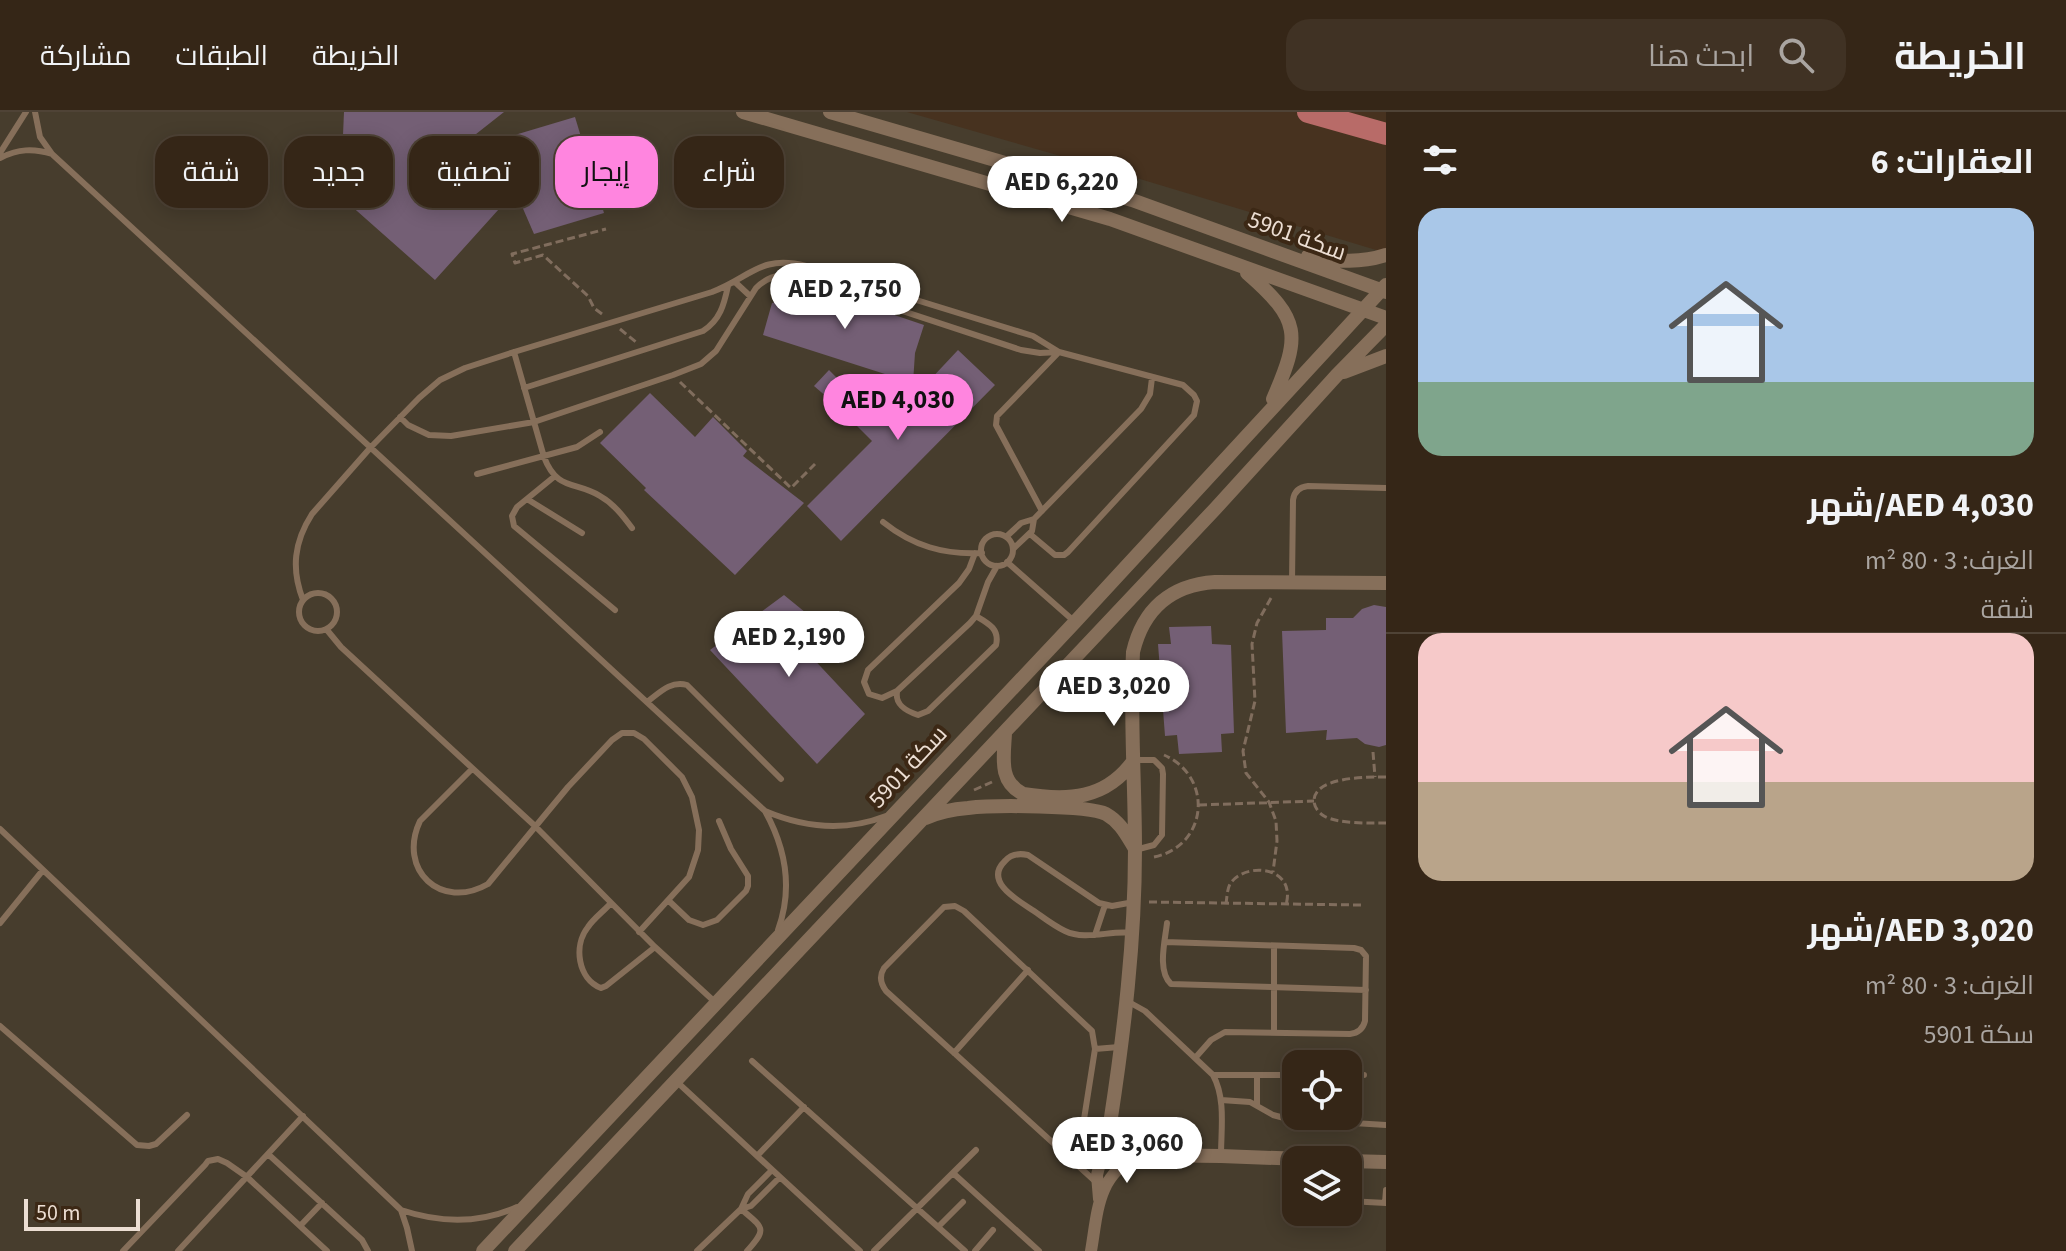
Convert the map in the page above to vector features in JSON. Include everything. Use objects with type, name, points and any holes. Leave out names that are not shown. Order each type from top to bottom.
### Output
[{"type":"highway","points":[[1308,112],[1386,134]]},
{"type":"street","name":"سكة 5901","points":[[743,112],[1084,210],[1386,318]]},
{"type":"street","name":"سكة 5901","points":[[483,1251],[1189,501],[1267,412],[1384,289],[1132,200],[830,112]]},
{"type":"street","points":[[1272,250],[1347,262],[1386,255]]},
{"type":"street","points":[[1237,265],[1278,302],[1285,312],[1292,335],[1289,359],[1267,412]]},
{"type":"street","name":"سكة 5901","points":[[515,1251],[1386,325]]},
{"type":"street","points":[[1336,376],[1386,356]]},
{"type":"street","points":[[1100,1202],[1096,1182],[1110,1124],[1122,1046],[1132,933],[1135,850],[1133,652],[1141,628],[1166,598],[1189,586],[1215,582],[1386,583]]},
{"type":"street","points":[[1005,733],[1005,777],[1023,794],[1075,797],[1098,791],[1109,786],[1134,760]]},
{"type":"street","name":"سكة 5901","points":[[922,820],[970,807],[1088,809],[1108,815],[1117,822],[1135,850]]},
{"type":"street","points":[[1110,1124],[1122,1147],[1138,1155],[1282,1158]]},
{"type":"street","points":[[1091,1251],[1100,1202],[1107,1183],[1120,1166],[1138,1155]]},
{"type":"street","points":[[1362,1161],[1386,1162]]},
{"type":"lane","points":[[0,155],[26,112]]},
{"type":"lane","points":[[35,112],[40,137],[52,154],[765,811],[775,829],[786,867],[785,907],[772,944]]},
{"type":"lane","points":[[0,155],[22,150],[52,154]]},
{"type":"lane","points":[[303,600],[315,593],[328,595],[334,600],[338,613],[327,630],[312,630],[301,621],[299,614],[303,600],[295,562],[300,537],[312,514],[371,447],[440,380],[514,352],[712,292],[769,264],[794,263],[1033,336],[1059,352],[1190,389],[1197,401],[1194,415],[1068,552],[1055,555],[1030,534]]},
{"type":"lane","points":[[400,417],[418,431],[440,436],[534,422],[701,364],[722,343],[756,288],[771,277],[790,274],[1021,350],[1059,352]]},
{"type":"lane","points":[[731,284],[750,296]]},
{"type":"lane","points":[[524,388],[703,331],[721,312],[731,284]]},
{"type":"lane","points":[[514,352],[544,457],[555,476],[568,485],[603,497],[619,510],[632,528]]},
{"type":"lane","points":[[1042,511],[996,421],[997,416],[1059,352]]},
{"type":"lane","points":[[1006,537],[1021,523],[1034,519],[1141,409],[1150,394],[1152,378]]},
{"type":"lane","points":[[477,474],[577,447],[600,432]]},
{"type":"lane","points":[[555,476],[514,511],[514,526],[615,610]]},
{"type":"lane","points":[[1292,582],[1293,500],[1296,492],[1303,486],[1386,488]]},
{"type":"lane","points":[[527,499],[582,533]]},
{"type":"lane","points":[[1013,549],[1006,537],[996,534],[986,539],[959,583],[868,670],[866,689],[875,697],[888,697],[976,616],[984,590],[997,566],[1007,562],[1013,549],[1030,534],[1034,519]]},
{"type":"lane","points":[[883,522],[905,538],[929,548],[978,553],[997,566]]},
{"type":"lane","points":[[1007,562],[1075,622]]},
{"type":"lane","points":[[897,691],[898,701],[905,709],[918,715],[928,711],[996,645],[994,629],[976,616]]},
{"type":"lane","points":[[327,630],[341,647],[535,826],[639,932],[716,1003]]},
{"type":"lane","points":[[647,702],[673,684],[687,685],[781,779]]},
{"type":"lane","points":[[472,769],[428,812],[415,832],[413,855],[417,867],[432,885],[443,891],[478,890],[488,884],[568,787],[616,736],[628,732],[639,736],[682,777],[698,819],[699,840],[693,868],[689,877],[639,932]]},
{"type":"lane","points":[[1134,760],[1154,760],[1162,768],[1163,774],[1162,835],[1154,845],[1135,850]]},
{"type":"lane","points":[[765,811],[801,824],[820,826],[858,824],[895,813]]},
{"type":"lane","points":[[668,900],[689,920],[703,925],[717,920],[746,891],[748,876],[731,849],[719,821]]},
{"type":"lane","points":[[0,829],[401,1210],[412,1251]]},
{"type":"lane","points":[[1132,933],[1080,936],[1066,932],[1007,893],[1000,883],[1001,865],[1015,854],[1028,855],[1093,900],[1112,906],[1134,902]]},
{"type":"lane","points":[[0,923],[43,870]]},
{"type":"lane","points":[[611,903],[588,926],[580,945],[582,968],[592,983],[601,988],[606,986],[655,947]]},
{"type":"lane","points":[[1095,935],[1105,905]]},
{"type":"lane","points":[[1080,1166],[1095,1049],[1095,1036],[1089,1025],[964,911],[955,906],[939,910],[884,968],[880,980],[886,991],[1096,1182]]},
{"type":"lane","points":[[1167,923],[1163,972],[1171,984],[1366,990]]},
{"type":"lane","points":[[1165,942],[1361,950],[1367,960],[1364,1025],[1358,1032],[1225,1032],[1211,1040],[1196,1057]]},
{"type":"lane","points":[[1274,946],[1274,1032]]},
{"type":"lane","points":[[954,1053],[1028,970]]},
{"type":"lane","points":[[1127,1001],[1145,1011],[1213,1075],[1221,1100],[1221,1156]]},
{"type":"lane","points":[[0,1026],[137,1145],[156,1144],[187,1115]]},
{"type":"lane","points":[[1095,1049],[1122,1046]]},
{"type":"lane","points":[[752,1061],[965,1251]]},
{"type":"lane","points":[[1213,1075],[1282,1075]]},
{"type":"lane","points":[[1257,1075],[1257,1105]]},
{"type":"lane","points":[[676,1081],[860,1251]]},
{"type":"lane","points":[[1221,1100],[1243,1101],[1288,1119],[1386,1125]]},
{"type":"lane","points":[[757,1156],[804,1107]]},
{"type":"lane","points":[[178,1251],[303,1116]]},
{"type":"lane","points":[[874,1251],[976,1150]]},
{"type":"lane","points":[[268,1154],[362,1240],[368,1251]]},
{"type":"lane","points":[[123,1251],[208,1161],[218,1159],[247,1177],[327,1251]]},
{"type":"lane","points":[[697,1251],[741,1209],[748,1194],[772,1170]]},
{"type":"lane","points":[[953,1173],[1039,1251]]},
{"type":"lane","points":[[741,1209],[751,1206],[780,1177]]},
{"type":"lane","points":[[1362,1202],[1386,1203],[1386,1190]]},
{"type":"lane","points":[[401,1210],[438,1220],[467,1220],[495,1215],[530,1201]]},
{"type":"lane","points":[[938,1227],[963,1202]]},
{"type":"lane","points":[[300,1226],[322,1203]]},
{"type":"lane","points":[[741,1209],[758,1223],[761,1232],[747,1251]]},
{"type":"lane","points":[[975,1251],[993,1230]]},
{"type":"path","points":[[1272,582],[1271,598],[1257,623],[1252,644],[1255,701],[1243,751],[1246,773],[1269,802],[1276,821],[1273,872]]},
{"type":"path","points":[[1373,752],[1375,777]]},
{"type":"path","points":[[974,790],[1005,777]]},
{"type":"path","points":[[1386,777],[1330,783],[1322,786],[1314,801],[1323,816],[1331,819],[1386,823]]},
{"type":"path","points":[[1199,805],[1314,801]]},
{"type":"path","points":[[1226,904],[1227,890],[1236,877],[1250,872],[1273,872],[1280,876],[1287,889],[1286,905]]},
{"type":"path","points":[[1134,902],[1361,905]]},
{"type":"shaded area","points":[[0,112],[907,112],[1386,253],[1386,1251],[0,1251]]},
{"type":"building","points":[[344,112],[504,112],[474,136],[409,136],[409,208],[503,208],[499,209],[435,280],[354,208],[393,208],[393,136],[343,135]]},
{"type":"building","points":[[575,117],[581,136],[555,136],[555,208],[602,208],[604,213],[534,234],[523,208],[539,208],[539,136],[512,136]]},
{"type":"building","points":[[789,280],[812,288],[821,299],[848,310],[850,300],[924,325],[915,353],[913,383],[763,335],[772,303],[778,301],[779,282]]},
{"type":"building","points":[[958,350],[995,385],[841,541],[807,506],[872,441],[845,414],[870,392],[898,414]]},
{"type":"building","points":[[829,370],[842,383],[828,398],[814,386]]},
{"type":"building","points":[[650,393],[695,437],[713,417],[747,451],[743,456],[804,503],[735,575],[644,490],[646,488],[600,443]]},
{"type":"building","points":[[784,595],[811,617],[793,637],[865,714],[817,764],[710,650]]},
{"type":"building","points":[[1374,605],[1386,607],[1386,745],[1365,744],[1357,738],[1326,740],[1327,730],[1286,733],[1282,631],[1326,630],[1326,618],[1353,618],[1362,609]]},
{"type":"building","points":[[1211,626],[1212,644],[1231,645],[1234,733],[1221,734],[1222,752],[1179,754],[1177,735],[1165,736],[1158,644],[1171,644],[1169,627]]}]
